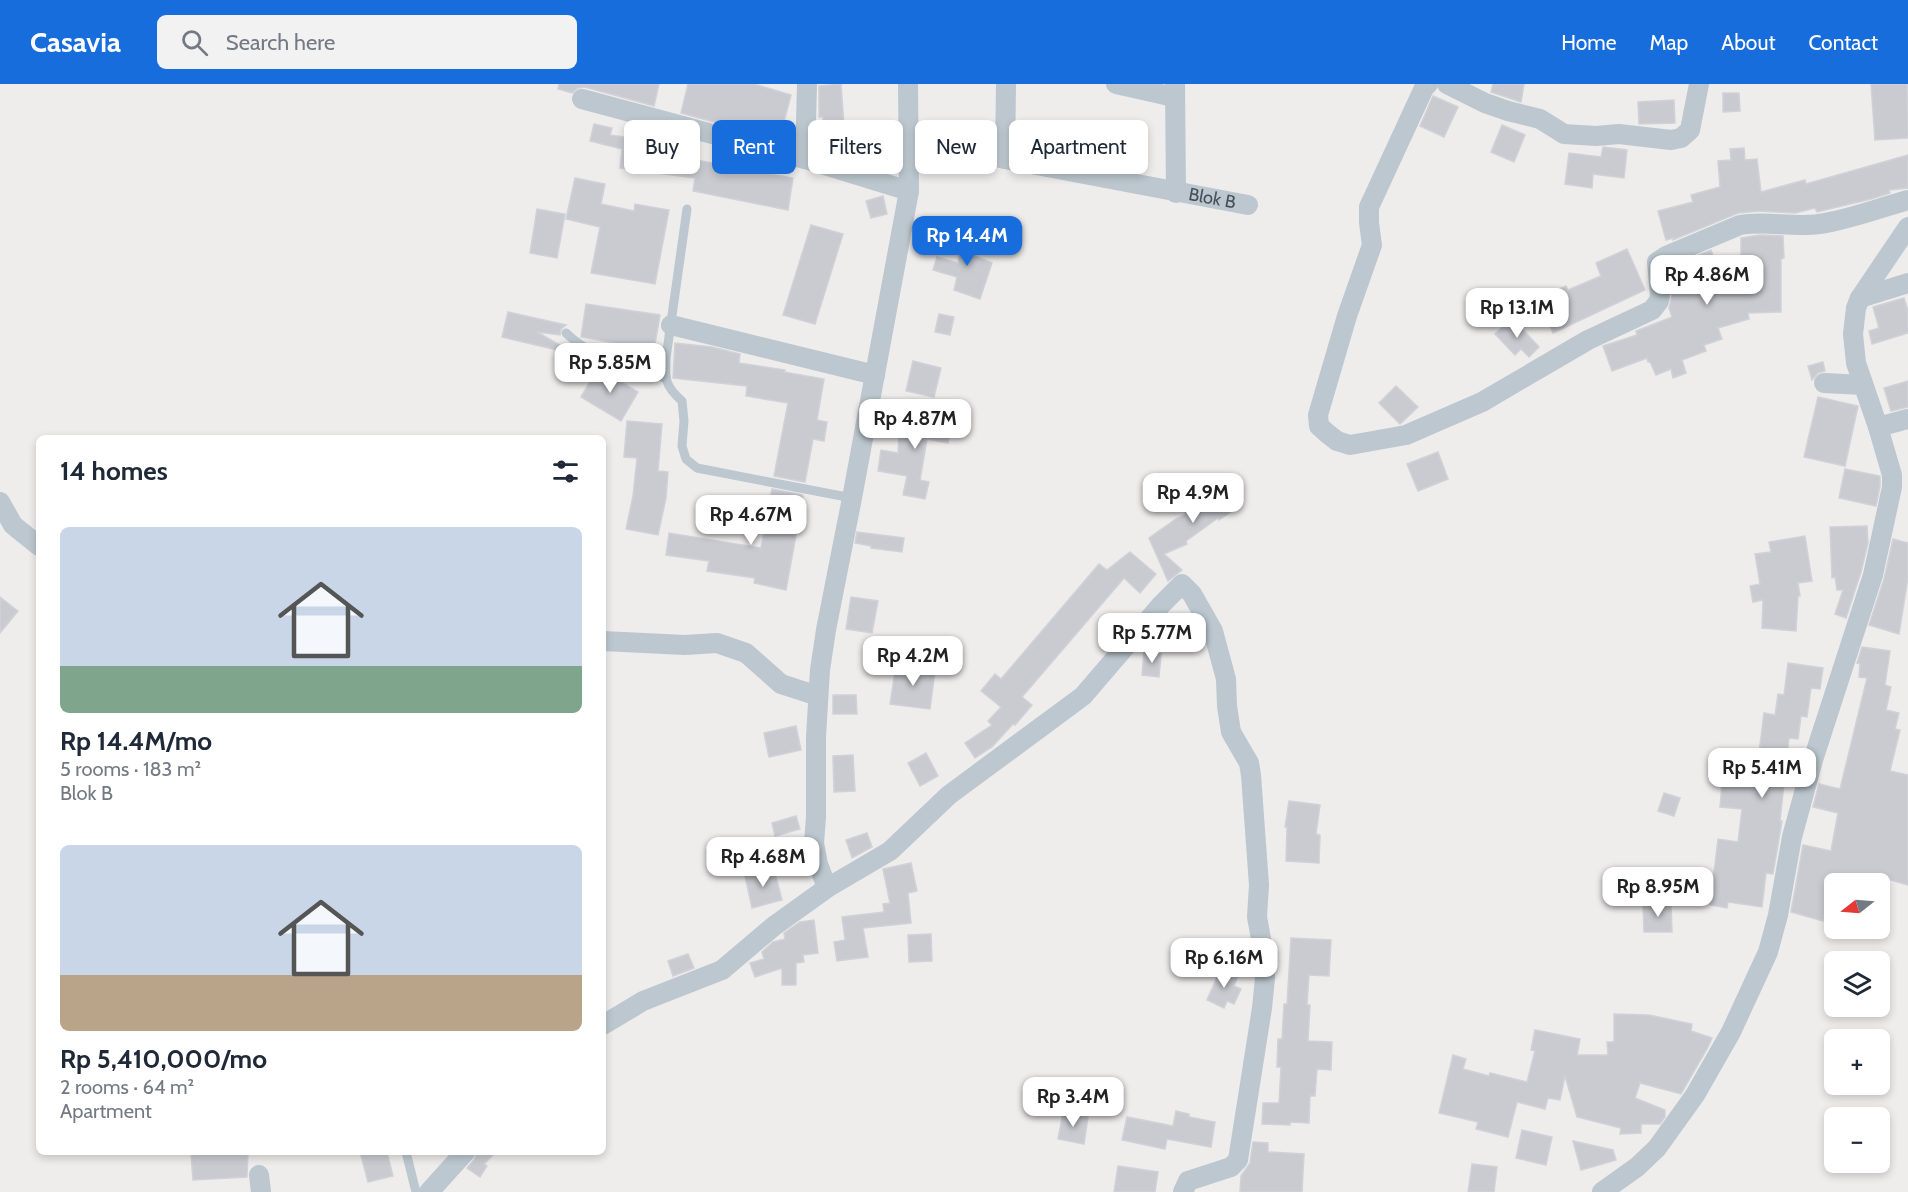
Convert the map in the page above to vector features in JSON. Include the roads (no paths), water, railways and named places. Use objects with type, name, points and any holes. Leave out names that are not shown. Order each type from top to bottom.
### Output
[{"type":"street","points":[[827,888],[818,864],[814,843],[818,696],[825,630],[909,190],[908,84]]},
{"type":"street","points":[[909,139],[1005,159],[1006,84]]},
{"type":"street","points":[[1116,84],[1174,90],[1176,193]]},
{"type":"street","points":[[1428,84],[1424,88],[1369,207],[1372,245],[1347,316],[1318,415],[1319,426],[1337,441],[1350,445],[1406,435],[1433,424],[1482,402],[1588,340],[1652,310],[1659,301],[1660,294],[1657,262],[1666,256],[1740,225],[1752,223],[1798,226],[1820,224],[1908,200]]},
{"type":"street","points":[[1447,84],[1485,103],[1540,119],[1564,134],[1620,135],[1671,140],[1681,138],[1690,130],[1699,84]]},
{"type":"street","points":[[805,85],[805,159]]},
{"type":"street","points":[[582,99],[805,159],[909,190]]},
{"type":"street","name":"Blok B","points":[[1005,159],[1248,205]]},
{"type":"street","points":[[1602,1192],[1637,1167],[1656,1148],[1695,1095],[1731,1032],[1768,952],[1778,915],[1792,837],[1873,575],[1892,487],[1892,476],[1878,427],[1856,363],[1853,334],[1856,308],[1860,298],[1908,227]]},
{"type":"street","points":[[1860,298],[1908,283]]},
{"type":"street","points":[[671,325],[875,375]]},
{"type":"street","points":[[1824,383],[1863,385]]},
{"type":"street","points":[[1878,427],[1908,419]]},
{"type":"street","points":[[0,502],[13,525],[36,544]]},
{"type":"street","points":[[606,1022],[643,1001],[722,969],[774,926],[827,888],[890,851],[950,795],[1083,696],[1161,605],[1180,585],[1183,585],[1192,594],[1213,631],[1226,679],[1231,732],[1249,763],[1258,863],[1257,917],[1265,978],[1238,1160],[1231,1167],[1188,1181],[1183,1192]]},
{"type":"street","points":[[606,641],[685,645],[717,643],[746,653],[781,684],[818,696]]},
{"type":"street","points":[[429,1192],[462,1155]]},
{"type":"lane","points":[[687,209],[665,378],[671,391],[682,401],[684,421],[682,446],[686,459],[697,468],[852,498]]},
{"type":"lane","points":[[566,333],[573,340],[611,361],[665,378]]},
{"type":"lane","points":[[407,1155],[416,1192]]}]
